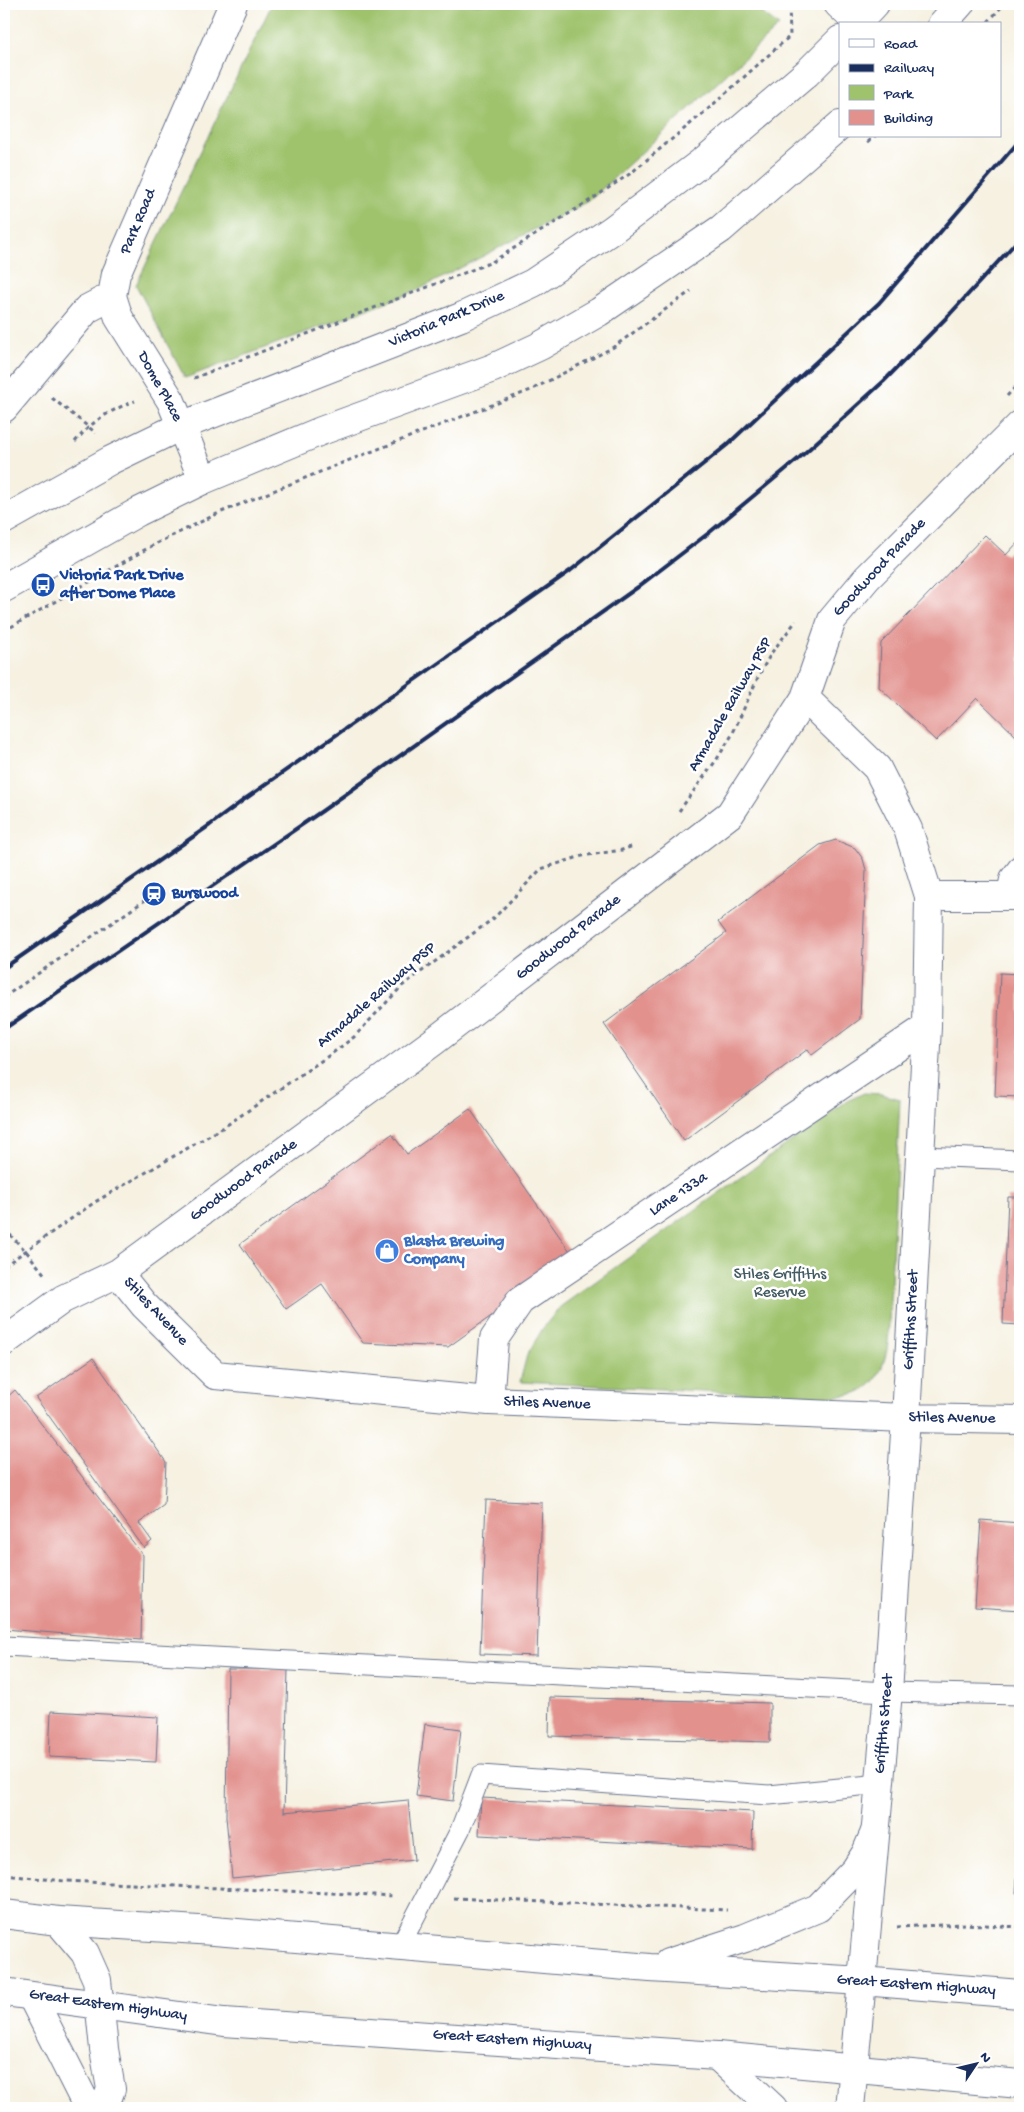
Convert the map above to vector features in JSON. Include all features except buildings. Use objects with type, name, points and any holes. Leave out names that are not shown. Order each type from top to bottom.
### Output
[{"type":"main road","name":"Park Road","points":[[112,296],[116,274],[234,4]]},
{"type":"main road","points":[[838,4],[857,22]]},
{"type":"main road","points":[[944,22],[960,4]]},
{"type":"main road","name":"Victoria Park Drive","points":[[4,520],[111,460],[181,426],[461,317],[533,283],[612,230],[706,158],[806,73],[839,41]]},
{"type":"main road","points":[[4,588],[138,512],[203,480],[321,431],[493,368],[540,346],[599,312],[721,228],[839,126]]},
{"type":"main road","name":"Dome Place","points":[[112,296],[119,318],[171,402],[203,480]]},
{"type":"main road","points":[[4,408],[87,309],[112,296]]},
{"type":"main road","name":"Goodwood Parade","points":[[4,1342],[63,1299],[118,1273],[434,1042],[730,814],[806,698],[832,620],[867,578],[1020,425]]},
{"type":"main road","name":"Griffiths Street","points":[[806,698],[877,768],[908,829],[929,896],[927,1027],[906,1418],[888,1692],[850,2108]]},
{"type":"main road","points":[[929,896],[1013,896]]},
{"type":"main road","name":"Lane 133a","points":[[488,1401],[494,1339],[520,1302],[927,1027]]},
{"type":"main road","name":"Stiles Avenue","points":[[118,1273],[144,1305],[215,1375],[488,1401],[906,1418],[1020,1420]]},
{"type":"main road","points":[[650,1968],[745,1938],[818,1908],[855,1870],[876,1832]]},
{"type":"main road","name":"Great Eastern Highway","points":[[4,1914],[58,1921],[214,1931],[650,1968],[862,1981],[1020,1994]]},
{"type":"main road","points":[[58,1921],[85,1953],[98,1980],[104,2049],[111,2089],[104,2108]]},
{"type":"main road","name":"Great Eastern Highway","points":[[4,1992],[224,2022],[716,2056],[1020,2084]]},
{"type":"main road","points":[[32,1997],[84,2100],[90,2108]]},
{"type":"main road","points":[[716,2056],[773,2108]]},
{"type":"lane","points":[[1013,896],[1010,877],[1020,864]]},
{"type":"lane","points":[[921,1156],[1020,1160]]},
{"type":"lane","points":[[4,1646],[888,1692],[1020,1695]]},
{"type":"lane","points":[[400,1946],[460,1830],[481,1775],[769,1795],[880,1784]]},
{"type":"path","points":[[73,445],[88,426],[114,409],[492,262],[631,173],[707,110],[790,36],[788,4]]},
{"type":"path","points":[[988,22],[1004,4]]},
{"type":"path","points":[[1001,402],[1020,382]]},
{"type":"path","points":[[51,397],[100,437]]},
{"type":"path","name":"Armadale Railway PSP","points":[[674,816],[717,759],[732,735],[760,673],[772,652],[798,620]]},
{"type":"path","name":"Armadale Railway PSP","points":[[4,1266],[95,1202],[224,1128],[334,1052],[365,1026],[406,983],[494,918],[541,869],[563,861],[622,850],[636,845]]},
{"type":"path","points":[[4,997],[154,894]]},
{"type":"path","points":[[4,1229],[26,1251],[63,1299]]},
{"type":"path","points":[[965,1924],[1020,1927]]},
{"type":"green space","points":[[272,4],[750,4],[779,26],[589,201],[418,290],[185,378],[136,285]]},
{"type":"green space","name":"Stiles Griffiths Reserve","points":[[864,1093],[881,1094],[900,1099],[888,1343],[885,1359],[879,1373],[870,1385],[856,1393],[825,1397],[520,1382],[527,1355],[543,1328],[560,1307],[847,1101]]},
{"type":"railway","points":[[4,968],[570,571],[727,445],[879,303],[1020,140]]},
{"type":"railway","points":[[4,1029],[322,811],[638,587],[710,532],[798,459],[884,381],[950,314],[1020,238]]},
{"type":"place","name":"Victoria Park Drive after Dome Place","points":[[43,585]]},
{"type":"place","name":"Burswood","points":[[154,894]]},
{"type":"place","name":"Blasta Brewing Company","points":[[387,1251]]}]
